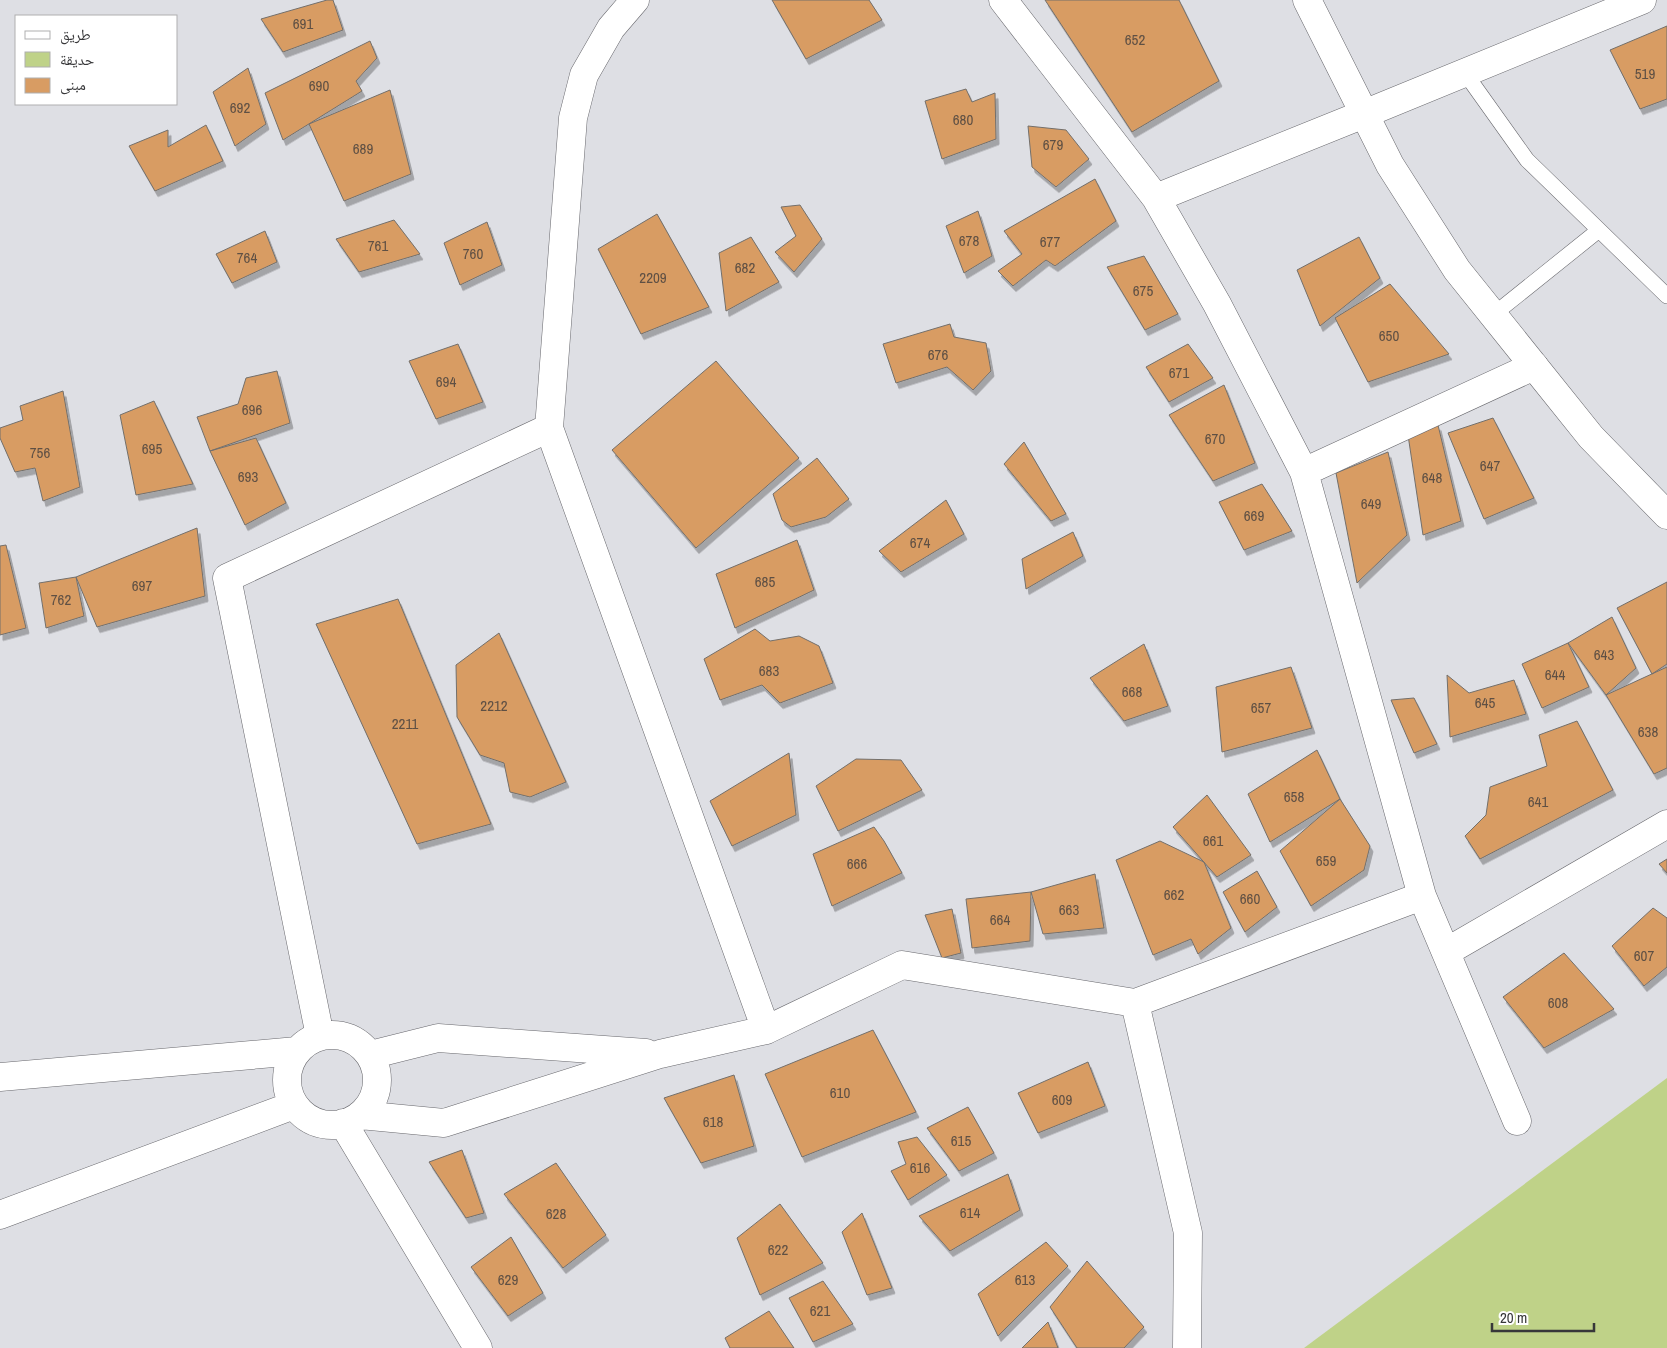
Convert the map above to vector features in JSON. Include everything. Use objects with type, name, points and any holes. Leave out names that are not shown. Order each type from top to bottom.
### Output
[{"type":"street","points":[[635,0],[611,28],[584,75],[573,118],[549,428],[766,1030]]},
{"type":"street","points":[[1003,0],[1156,198],[1216,304],[1304,472],[1422,896],[1517,1121]]},
{"type":"street","points":[[1307,0],[1390,165],[1452,262],[1590,437],[1667,515]]},
{"type":"street","points":[[1156,198],[1642,0]]},
{"type":"street","points":[[1304,472],[1534,366]]},
{"type":"street","points":[[320,1036],[227,578],[549,428]]},
{"type":"street","points":[[1446,952],[1667,824]]},
{"type":"street","points":[[352,1119],[372,1101],[377,1075],[370,1055],[364,1048],[339,1035],[320,1036],[304,1044],[297,1051],[288,1068],[287,1077],[290,1096],[294,1105],[300,1112],[316,1122],[334,1125],[352,1119],[444,1123],[660,1054],[766,1030],[902,965],[1134,1003],[1422,896]]},
{"type":"street","points":[[1134,1003],[1188,1234],[1187,1348]]},
{"type":"street","points":[[370,1055],[438,1038],[660,1054]]},
{"type":"street","points":[[0,1077],[297,1051]]},
{"type":"street","points":[[0,1215],[294,1105]]},
{"type":"street","points":[[352,1119],[478,1348]]},
{"type":"lane","points":[[1465,73],[1527,160],[1667,296]]},
{"type":"lane","points":[[1493,315],[1599,230]]},
{"type":"green space","points":[[1667,1078],[1667,1348],[1304,1348]]},
{"type":"building","points":[[327,0],[333,0],[343,30],[283,52],[261,19]]},
{"type":"building","points":[[772,0],[869,0],[882,20],[806,59]]},
{"type":"building","points":[[1045,0],[1179,0],[1219,81],[1132,132]]},
{"type":"building","points":[[1667,26],[1667,99],[1640,109],[1610,50]]},
{"type":"building","points":[[370,41],[377,58],[356,81],[362,91],[283,140],[265,93]]},
{"type":"building","points":[[248,68],[266,124],[235,146],[213,92]]},
{"type":"building","points":[[966,89],[972,102],[995,93],[996,139],[942,159],[925,101]]},
{"type":"building","points":[[390,90],[411,174],[344,201],[309,124]]},
{"type":"building","points":[[206,125],[223,161],[155,191],[129,146],[168,130],[168,147]]},
{"type":"building","points":[[1028,126],[1066,130],[1089,159],[1056,187],[1032,167]]},
{"type":"building","points":[[1095,179],[1116,221],[1055,266],[1046,260],[1013,286],[998,271],[1022,254],[1004,231]]},
{"type":"building","points":[[800,205],[822,239],[794,272],[775,252],[796,236],[781,207]]},
{"type":"building","points":[[978,211],[992,256],[964,273],[946,226]]},
{"type":"building","points":[[657,214],[709,307],[641,334],[598,249]]},
{"type":"building","points":[[394,220],[420,254],[359,272],[336,239]]},
{"type":"building","points":[[487,222],[502,265],[460,285],[444,243]]},
{"type":"building","points":[[265,231],[277,262],[232,283],[216,254]]},
{"type":"building","points":[[751,237],[779,282],[726,311],[719,253]]},
{"type":"building","points":[[1359,237],[1380,278],[1320,326],[1297,270]]},
{"type":"building","points":[[1144,256],[1178,314],[1145,330],[1107,267]]},
{"type":"building","points":[[1390,284],[1449,354],[1368,382],[1335,318]]},
{"type":"building","points":[[950,324],[954,337],[986,343],[991,371],[973,390],[947,367],[896,383],[883,344]]},
{"type":"building","points":[[458,344],[483,402],[436,419],[409,361]]},
{"type":"building","points":[[1188,344],[1213,378],[1169,402],[1146,367]]},
{"type":"building","points":[[716,361],[799,458],[696,548],[612,450]]},
{"type":"building","points":[[277,371],[290,423],[210,451],[197,417],[238,404],[246,378]]},
{"type":"building","points":[[1224,385],[1255,463],[1213,481],[1169,415]]},
{"type":"building","points":[[63,391],[80,487],[43,501],[35,468],[15,472],[0,438],[0,428],[23,420],[20,406]]},
{"type":"building","points":[[154,401],[193,484],[136,495],[120,415]]},
{"type":"building","points":[[1493,418],[1534,498],[1484,519],[1448,433]]},
{"type":"building","points":[[1438,425],[1461,521],[1423,535],[1408,435]]},
{"type":"building","points":[[256,438],[286,503],[245,525],[210,451]]},
{"type":"building","points":[[1024,442],[1066,514],[1051,521],[1004,464]]},
{"type":"building","points":[[1388,452],[1407,535],[1357,583],[1336,473]]},
{"type":"building","points":[[817,458],[849,499],[826,517],[791,527],[782,520],[773,494]]},
{"type":"building","points":[[1262,484],[1292,531],[1244,550],[1219,502]]},
{"type":"building","points":[[946,500],[964,534],[901,572],[879,551]]},
{"type":"building","points":[[197,528],[205,596],[97,627],[76,577]]},
{"type":"building","points":[[1073,532],[1083,556],[1026,589],[1022,559]]},
{"type":"building","points":[[797,540],[814,590],[735,628],[716,574]]},
{"type":"building","points":[[6,545],[26,628],[0,635],[0,546]]},
{"type":"building","points":[[76,577],[84,616],[46,628],[39,583]]},
{"type":"building","points":[[1667,582],[1667,664],[1652,674],[1617,608]]},
{"type":"building","points":[[398,599],[491,824],[417,844],[316,624]]},
{"type":"building","points":[[1612,617],[1636,668],[1606,695],[1568,643]]},
{"type":"building","points":[[755,629],[770,641],[799,636],[819,646],[833,683],[780,703],[762,685],[720,700],[704,659]]},
{"type":"building","points":[[499,633],[566,782],[530,797],[510,792],[504,763],[480,755],[457,717],[456,665]]},
{"type":"building","points":[[1568,643],[1589,687],[1542,708],[1522,664]]},
{"type":"building","points":[[1144,644],[1168,706],[1124,721],[1090,678]]},
{"type":"building","points":[[1291,667],[1312,728],[1222,752],[1216,687]]},
{"type":"building","points":[[1667,667],[1667,768],[1654,774],[1606,695]]},
{"type":"building","points":[[1447,675],[1469,693],[1514,680],[1526,714],[1450,737]]},
{"type":"building","points":[[1414,698],[1437,744],[1414,753],[1391,700]]},
{"type":"building","points":[[1577,721],[1613,790],[1480,859],[1465,836],[1486,815],[1490,787],[1547,766],[1539,735]]},
{"type":"building","points":[[1317,750],[1340,799],[1270,842],[1248,794]]},
{"type":"building","points":[[789,753],[796,815],[732,846],[710,801]]},
{"type":"building","points":[[856,759],[901,760],[922,790],[838,831],[816,786]]},
{"type":"building","points":[[1207,795],[1251,855],[1217,877],[1173,827]]},
{"type":"building","points":[[1340,799],[1370,846],[1364,870],[1311,906],[1280,851]]},
{"type":"building","points":[[874,827],[902,873],[832,906],[813,854]]},
{"type":"building","points":[[1160,841],[1204,862],[1231,928],[1198,954],[1191,939],[1153,955],[1116,860]]},
{"type":"building","points":[[1667,859],[1667,873],[1659,864]]},
{"type":"building","points":[[1257,871],[1277,907],[1245,932],[1223,892]]},
{"type":"building","points":[[1095,874],[1104,928],[1043,934],[1031,892]]},
{"type":"building","points":[[1031,892],[1030,941],[972,948],[966,899]]},
{"type":"building","points":[[1653,908],[1667,918],[1667,967],[1644,986],[1612,946]]},
{"type":"building","points":[[952,909],[961,953],[942,958],[925,915]]},
{"type":"building","points":[[1564,953],[1614,1009],[1544,1048],[1503,997]]},
{"type":"building","points":[[873,1030],[916,1112],[802,1157],[765,1074]]},
{"type":"building","points":[[1088,1062],[1105,1106],[1038,1133],[1018,1093]]},
{"type":"building","points":[[734,1075],[754,1146],[701,1163],[664,1098]]},
{"type":"building","points":[[968,1107],[994,1153],[959,1171],[927,1128]]},
{"type":"building","points":[[917,1137],[947,1175],[908,1200],[891,1171],[906,1164],[898,1142]]},
{"type":"building","points":[[462,1150],[484,1213],[466,1218],[429,1162]]},
{"type":"building","points":[[556,1163],[606,1235],[563,1268],[504,1194]]},
{"type":"building","points":[[1008,1174],[1020,1210],[950,1251],[919,1216]]},
{"type":"building","points":[[780,1204],[823,1263],[760,1295],[737,1238]]},
{"type":"building","points":[[862,1213],[892,1288],[867,1295],[842,1232]]},
{"type":"building","points":[[511,1237],[543,1293],[508,1316],[471,1267]]},
{"type":"building","points":[[1046,1242],[1068,1266],[998,1336],[978,1294]]},
{"type":"building","points":[[1087,1261],[1144,1327],[1124,1348],[1077,1348],[1050,1307]]},
{"type":"building","points":[[823,1281],[853,1324],[813,1342],[789,1298]]},
{"type":"building","points":[[769,1311],[794,1348],[730,1348],[725,1338]]},
{"type":"building","points":[[1048,1322],[1058,1348],[1022,1348]]}]
